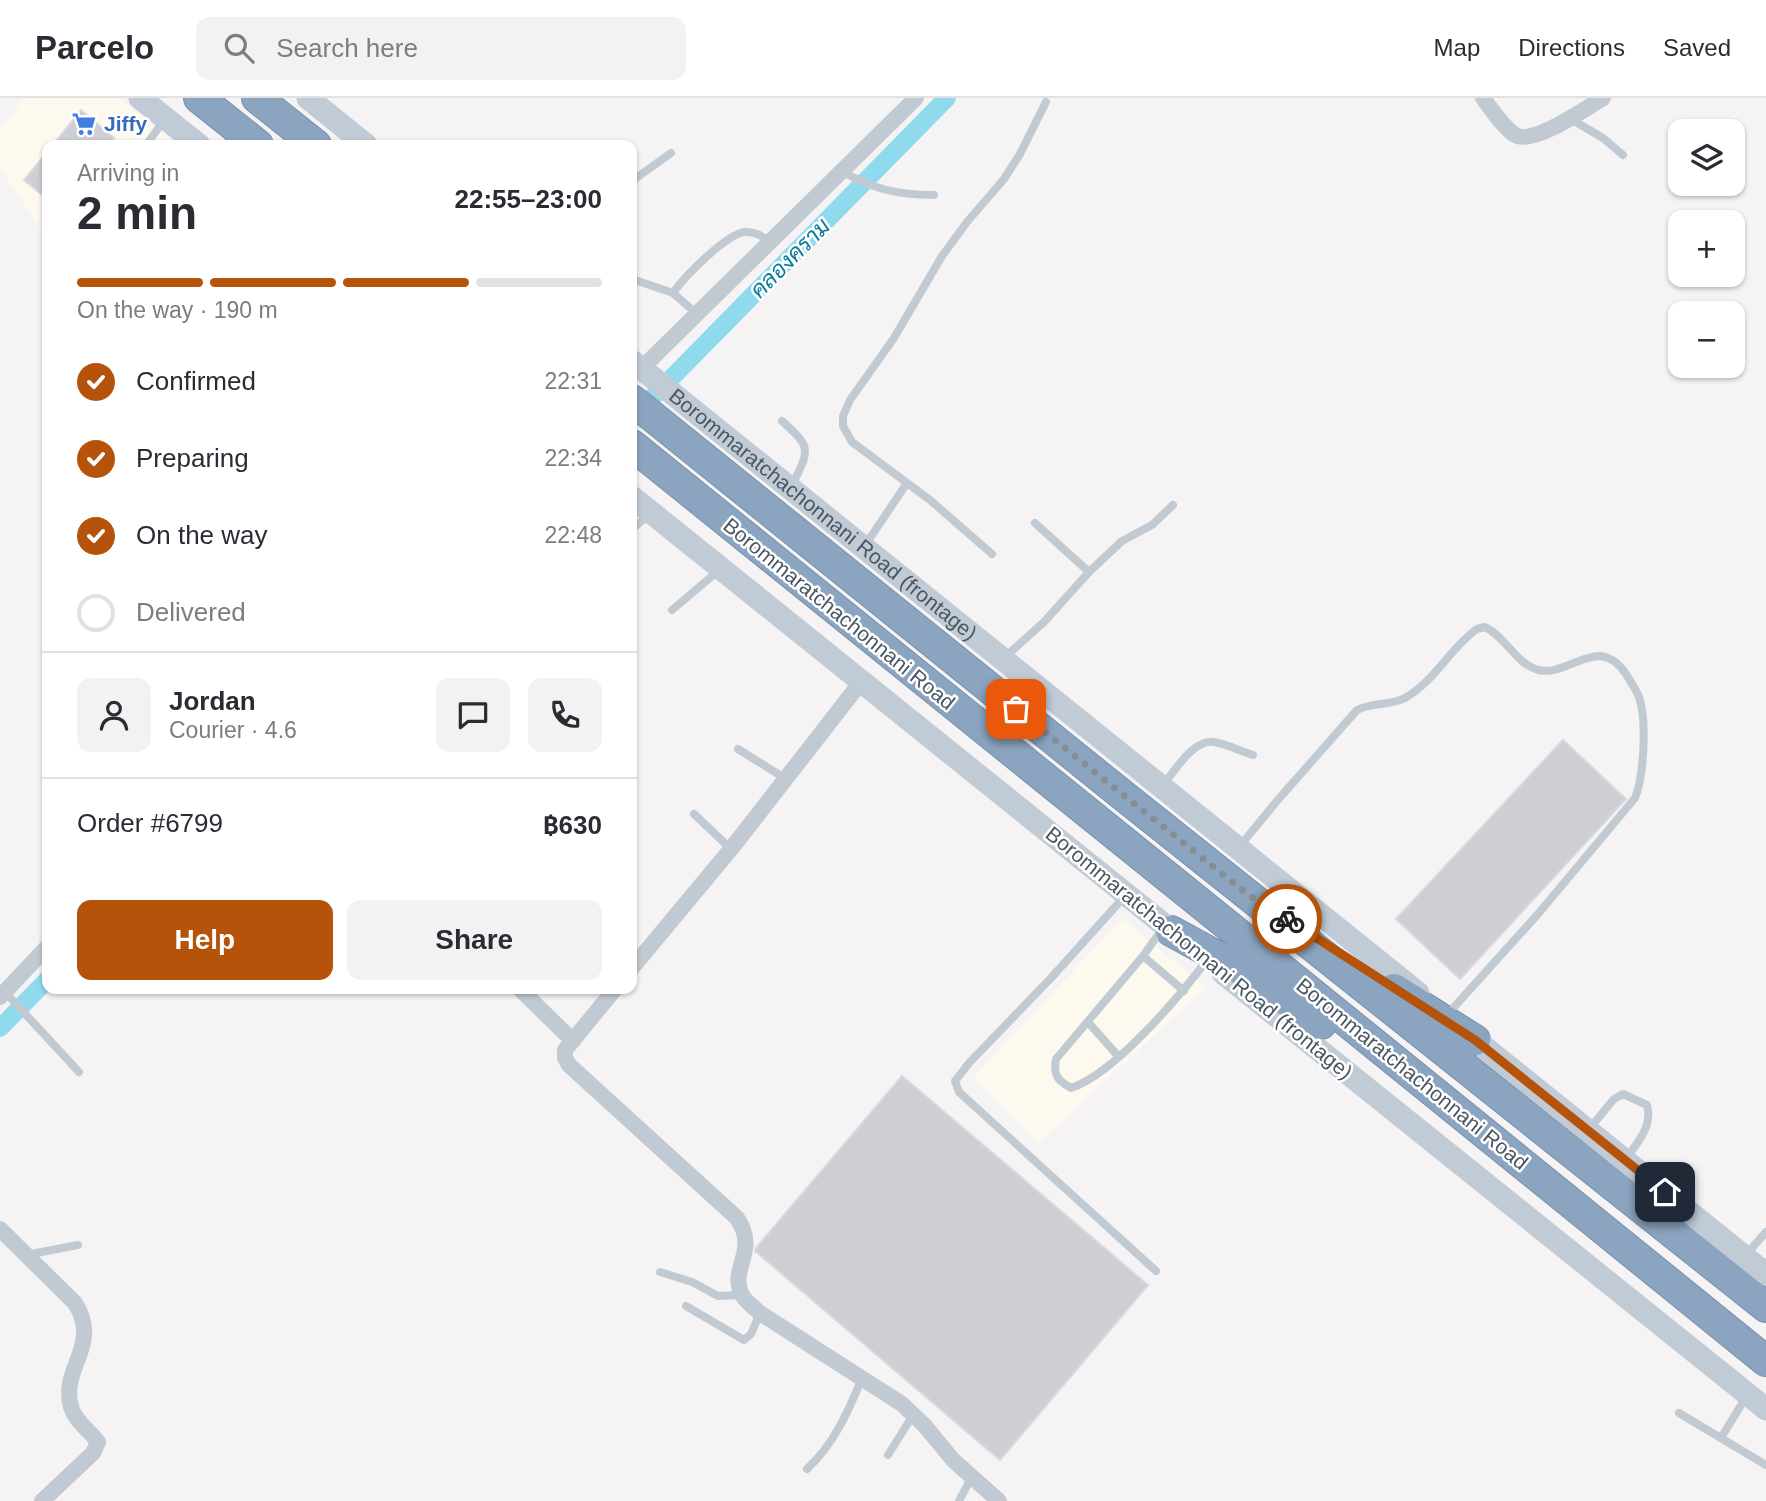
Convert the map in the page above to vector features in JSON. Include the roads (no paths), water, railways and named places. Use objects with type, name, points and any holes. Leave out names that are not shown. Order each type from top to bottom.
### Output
[{"type":"highway","points":[[199,98],[252,140]]},
{"type":"highway","points":[[257,98],[310,140]]},
{"type":"highway","name":"Borommaratchachonnani Road","points":[[637,404],[1766,1307]]},
{"type":"highway","name":"Borommaratchachonnani Road","points":[[637,449],[888,655],[1558,1191],[1766,1361]]},
{"type":"highway","points":[[1250,896],[1475,1040]]},
{"type":"highway","points":[[1168,928],[1237,967],[1354,1045],[1409,1074]]},
{"type":"main road","points":[[140,98],[193,140]]},
{"type":"main road","points":[[308,98],[360,140]]},
{"type":"main road","name":"Borommaratchachonnani Road (frontage)","points":[[640,368],[1766,1274]]},
{"type":"main road","name":"Borommaratchachonnani Road (frontage)","points":[[637,501],[1766,1409]]},
{"type":"street","points":[[640,368],[846,174],[916,98]]},
{"type":"street","points":[[1483,98],[1513,134],[1519,137],[1539,134],[1602,98]]},
{"type":"street","points":[[637,962],[731,849],[862,682]]},
{"type":"street","points":[[5,995],[42,953]]},
{"type":"street","points":[[525,994],[573,1041]]},
{"type":"street","points":[[610,994],[565,1050],[565,1058],[569,1065],[737,1219],[745,1230],[747,1243],[739,1281],[741,1295],[760,1313],[902,1404],[971,1478],[999,1501]]},
{"type":"street","points":[[0,1230],[75,1303],[83,1315],[86,1332],[68,1389],[72,1410],[97,1442],[93,1453],[42,1501]]},
{"type":"lane","points":[[992,554],[930,500],[852,442],[843,426],[844,416],[850,400],[894,338],[942,256],[1004,179],[1046,102]]},
{"type":"lane","points":[[150,140],[166,118]]},
{"type":"lane","points":[[1569,118],[1604,138],[1623,155]]},
{"type":"lane","points":[[637,177],[671,153]]},
{"type":"lane","points":[[846,174],[869,186],[906,195],[934,195]]},
{"type":"lane","points":[[673,293],[695,267],[729,239],[742,232],[753,232],[771,242]]},
{"type":"lane","points":[[637,281],[673,293],[698,315]]},
{"type":"lane","points":[[782,421],[803,440],[806,448],[805,458],[791,488]]},
{"type":"lane","points":[[864,547],[907,483]]},
{"type":"lane","points":[[1002,659],[1044,622],[1089,572],[1122,541],[1152,525],[1173,505]]},
{"type":"lane","points":[[637,525],[651,513]]},
{"type":"lane","points":[[1035,523],[1089,572]]},
{"type":"lane","points":[[672,610],[721,569]]},
{"type":"lane","points":[[1238,848],[1357,710],[1367,705],[1390,704],[1405,698],[1426,682],[1477,629],[1485,627],[1494,631],[1526,664],[1537,670],[1550,671],[1582,659],[1601,656],[1620,666],[1640,699],[1643,725],[1640,785],[1635,798],[1538,914],[1446,1016]]},
{"type":"lane","points":[[1161,787],[1195,747],[1202,744],[1212,741],[1252,755]]},
{"type":"lane","points":[[738,749],[786,779]]},
{"type":"lane","points":[[694,814],[731,849]]},
{"type":"lane","points":[[1126,895],[970,1062],[956,1081],[959,1092],[1156,1271]]},
{"type":"lane","points":[[1168,928],[1056,1059],[1054,1071],[1058,1081],[1071,1088],[1102,1072],[1184,991],[1207,960]]},
{"type":"lane","points":[[1143,956],[1184,991]]},
{"type":"lane","points":[[5,995],[28,1015],[79,1072]]},
{"type":"lane","points":[[1088,1022],[1118,1056]]},
{"type":"lane","points":[[1588,1130],[1615,1099],[1623,1094],[1647,1105],[1650,1115],[1646,1128],[1625,1160]]},
{"type":"lane","points":[[1745,1256],[1766,1232]]},
{"type":"lane","points":[[26,1255],[78,1245]]},
{"type":"lane","points":[[660,1272],[692,1282],[718,1296],[741,1295]]},
{"type":"lane","points":[[686,1306],[744,1340],[751,1334],[760,1313]]},
{"type":"lane","points":[[807,1469],[821,1456],[839,1428],[862,1378]]},
{"type":"lane","points":[[1721,1438],[1748,1395]]},
{"type":"lane","points":[[1679,1413],[1766,1465]]},
{"type":"lane","points":[[888,1455],[913,1415]]},
{"type":"lane","points":[[959,1501],[971,1478]]},
{"type":"waterway","name":"คลองคราม","points":[[637,413],[947,98]]},
{"type":"waterway","name":"คลองคราม","points":[[0,1028],[42,985]]},
{"type":"place","name":"Jiffy","points":[[84,124]]}]
